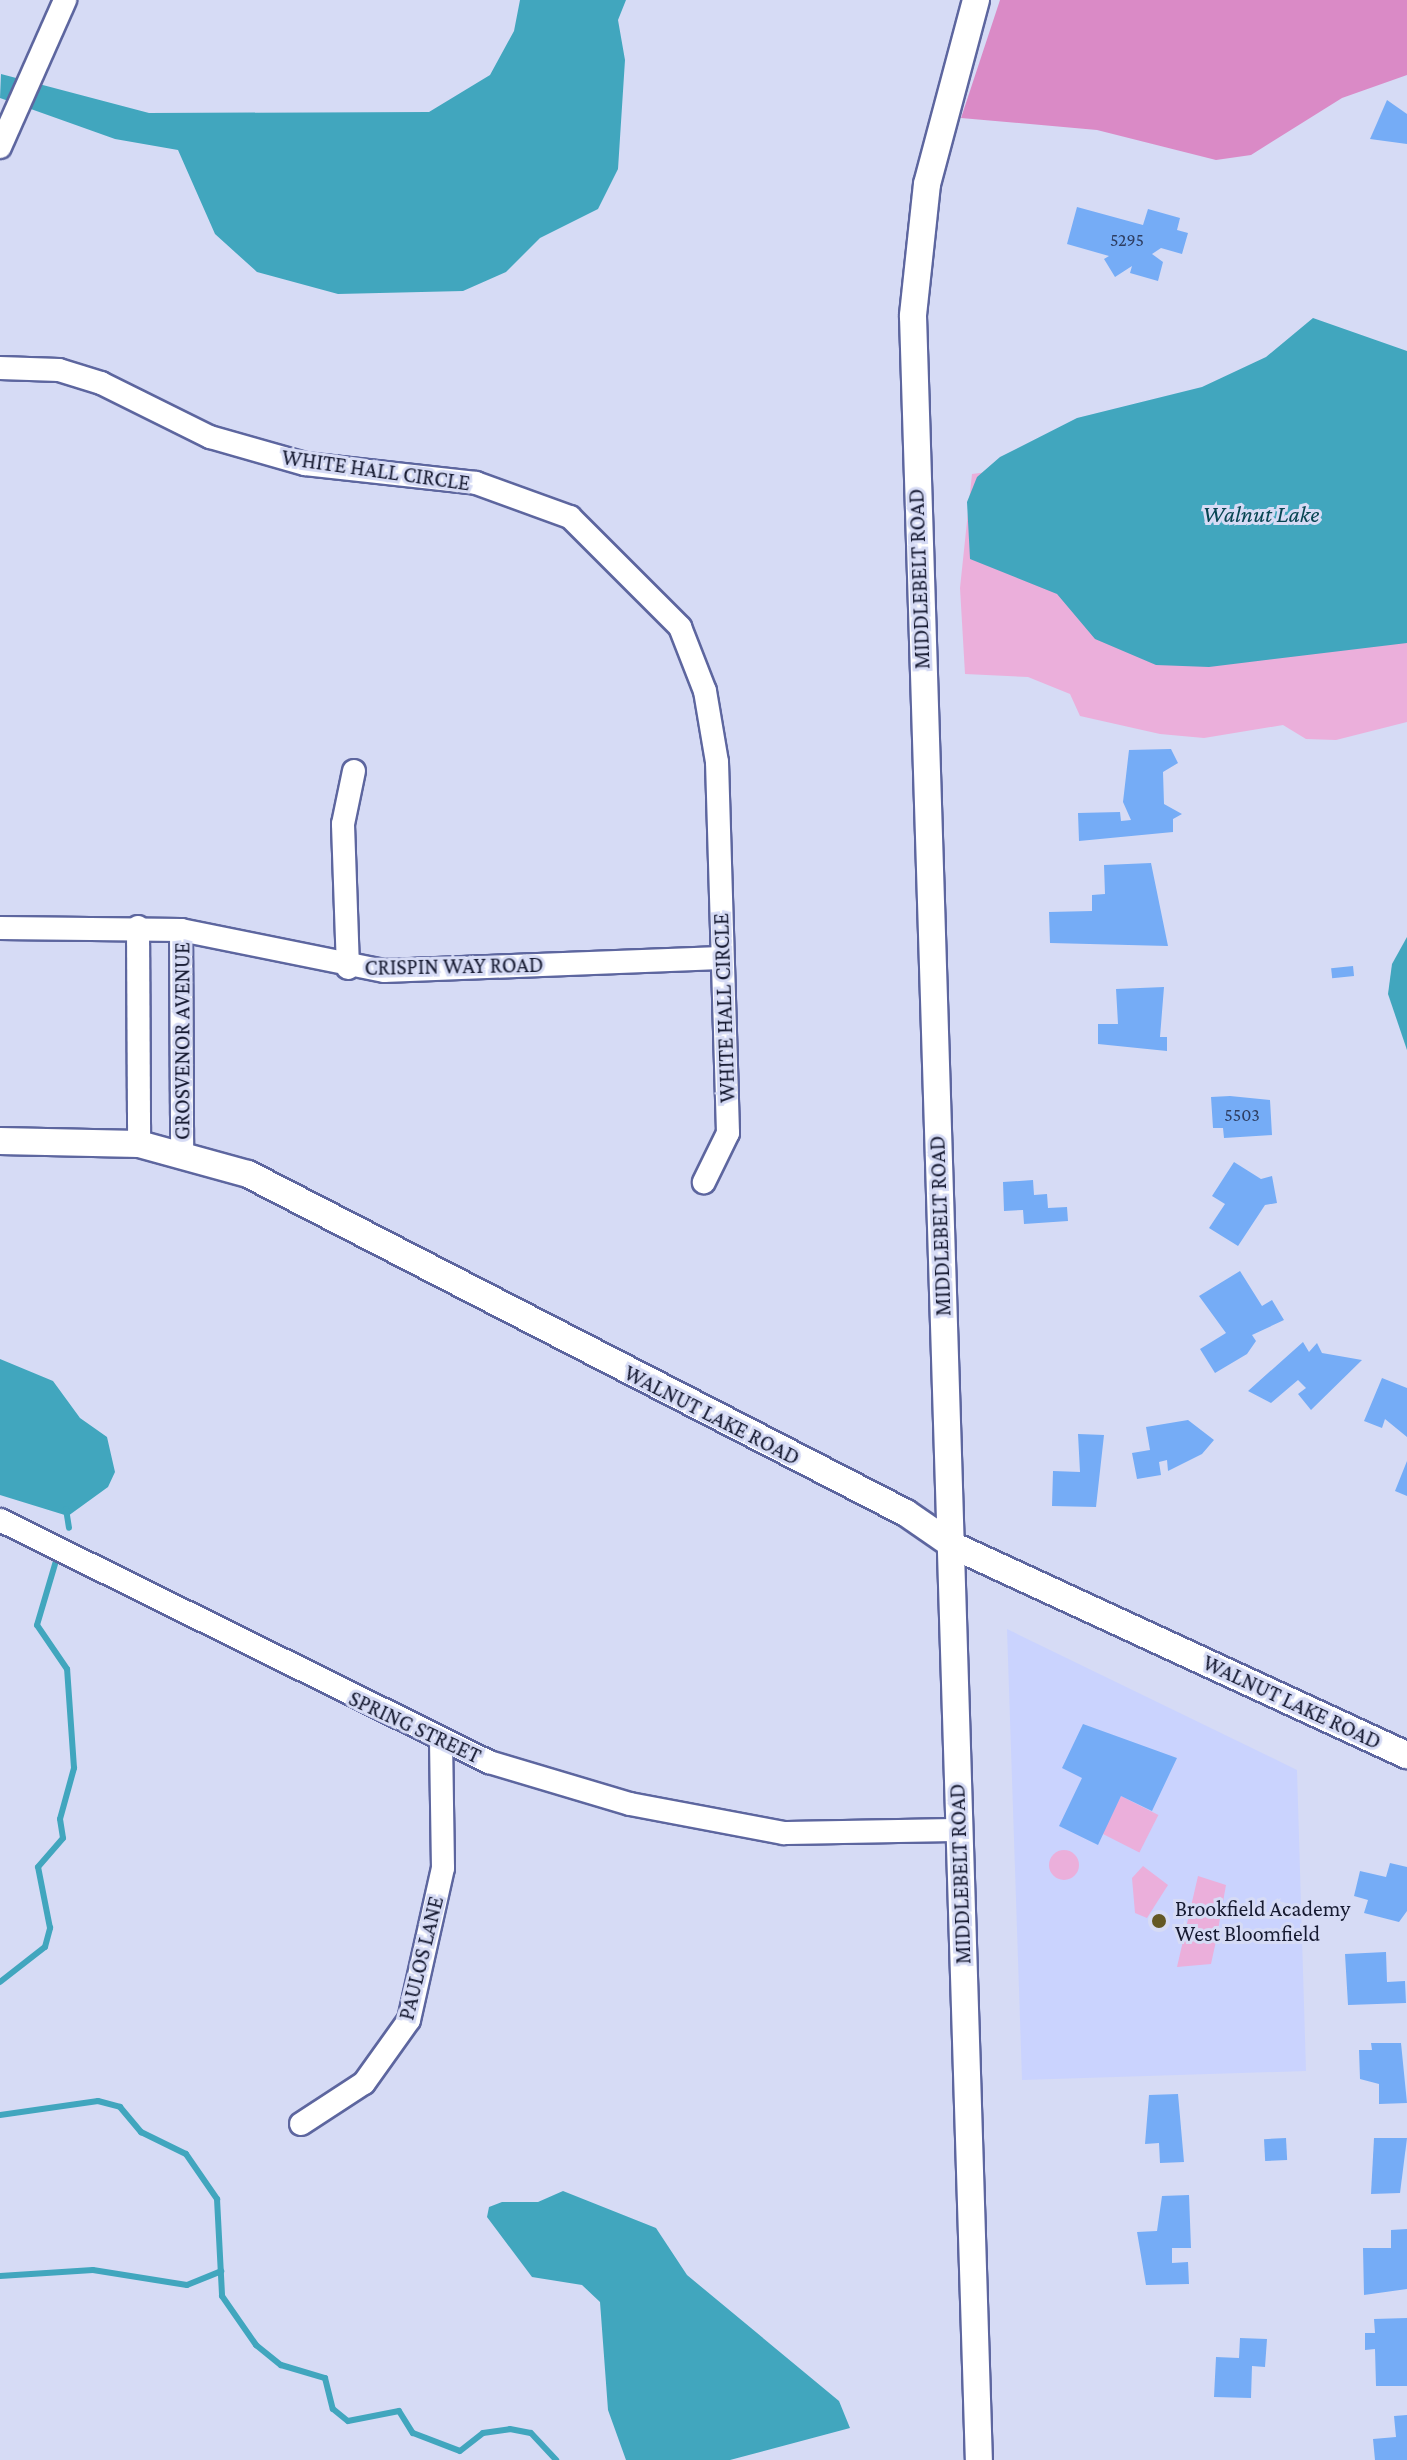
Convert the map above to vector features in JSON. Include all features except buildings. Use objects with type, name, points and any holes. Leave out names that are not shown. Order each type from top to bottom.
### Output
[{"type":"street","points":[[0,147],[65,0]]},
{"type":"street","name":"MIDDLEBELT ROAD","points":[[976,0],[927,184],[913,316],[954,1546],[957,1830],[979,2460]]},
{"type":"street","name":"WHITE HALL CIRCLE","points":[[0,368],[59,370],[101,383],[210,437],[305,464],[476,483],[570,517],[680,627],[705,691],[717,762],[728,1133],[704,1182]]},
{"type":"street","points":[[348,968],[343,824],[354,771]]},
{"type":"street","name":"CRISPIN WAY ROAD","points":[[0,928],[138,927],[181,930],[348,968],[721,958]]},
{"type":"street","name":"GROSVENOR AVENUE","points":[[138,927],[139,1144]]},
{"type":"street","name":"GROSVENOR AVENUE","points":[[181,930],[182,1153]]},
{"type":"street","name":"WALNUT LAKE ROAD","points":[[0,1141],[139,1144],[182,1153],[312,1205],[906,1513],[954,1546],[1407,1755]]},
{"type":"street","name":"SPRING STREET","points":[[0,1520],[441,1744],[630,1804],[784,1833],[957,1830]]},
{"type":"street","name":"PAULOS LANE","points":[[301,2124],[364,2083],[409,2020],[443,1868],[441,1744]]},
{"type":"shaded area","points":[[1000,0],[1407,0],[1407,75],[1342,98],[1251,155],[1216,160],[1097,130],[961,118]]},
{"type":"shaded area","name":"Walnut Lake","points":[[1407,418],[1407,722],[1336,740],[1306,739],[1283,725],[1204,738],[1160,734],[1080,716],[1070,694],[1028,677],[965,674],[960,588],[972,474]]},
{"type":"shaded area","name":"Brookfield Academy West Bloomfield","points":[[1007,1629],[1297,1770],[1306,2071],[1022,2080]]},
{"type":"shaded area","points":[[1121,1796],[1158,1815],[1139,1852],[1102,1833]]},
{"type":"shaded area","points":[[1064,1850],[1075,1854],[1079,1865],[1075,1876],[1064,1880],[1053,1876],[1049,1865],[1053,1854]]},
{"type":"shaded area","points":[[1143,1866],[1168,1885],[1147,1918],[1135,1913],[1132,1878]]},
{"type":"shaded area","points":[[1198,1876],[1226,1885],[1211,1964],[1177,1967]]},
{"type":"water","points":[[520,0],[626,0],[618,20],[625,60],[618,169],[598,209],[540,238],[506,272],[463,291],[338,294],[257,272],[215,234],[178,150],[115,139],[0,98],[1,74],[149,113],[429,112],[490,75],[514,31]]},
{"type":"water","name":"Walnut Lake","points":[[1313,318],[1407,351],[1407,643],[1209,667],[1156,665],[1095,639],[1057,594],[970,559],[967,502],[977,477],[1000,457],[1077,418],[1202,387],[1266,357]]},
{"type":"water","points":[[1407,937],[1407,1050],[1388,994],[1392,964]]},
{"type":"water","points":[[0,1359],[53,1381],[80,1418],[107,1437],[115,1472],[108,1487],[68,1516],[0,1495]]},
{"type":"water","points":[[563,2191],[656,2228],[687,2275],[839,2401],[850,2428],[730,2460],[626,2460],[608,2410],[600,2302],[582,2285],[532,2277],[487,2217],[489,2207],[502,2202],[538,2202]]},
{"type":"waterway","points":[[66,1509],[69,1528]]},
{"type":"waterway","points":[[0,1982],[45,1947],[50,1928],[38,1867],[63,1838],[60,1819],[74,1768],[67,1669],[37,1625],[56,1561]]},
{"type":"waterway","points":[[0,2115],[98,2101],[120,2107],[141,2132],[186,2154],[217,2199],[222,2296],[256,2345],[281,2365],[325,2378],[333,2409],[348,2421],[399,2411],[413,2433],[460,2451],[483,2433],[510,2429],[531,2433],[556,2460]]},
{"type":"waterway","points":[[0,2276],[93,2270],[187,2285],[221,2271]]},
{"type":"place","name":"Brookfield Academy West Bloomfield","points":[[1159,1921]]}]
